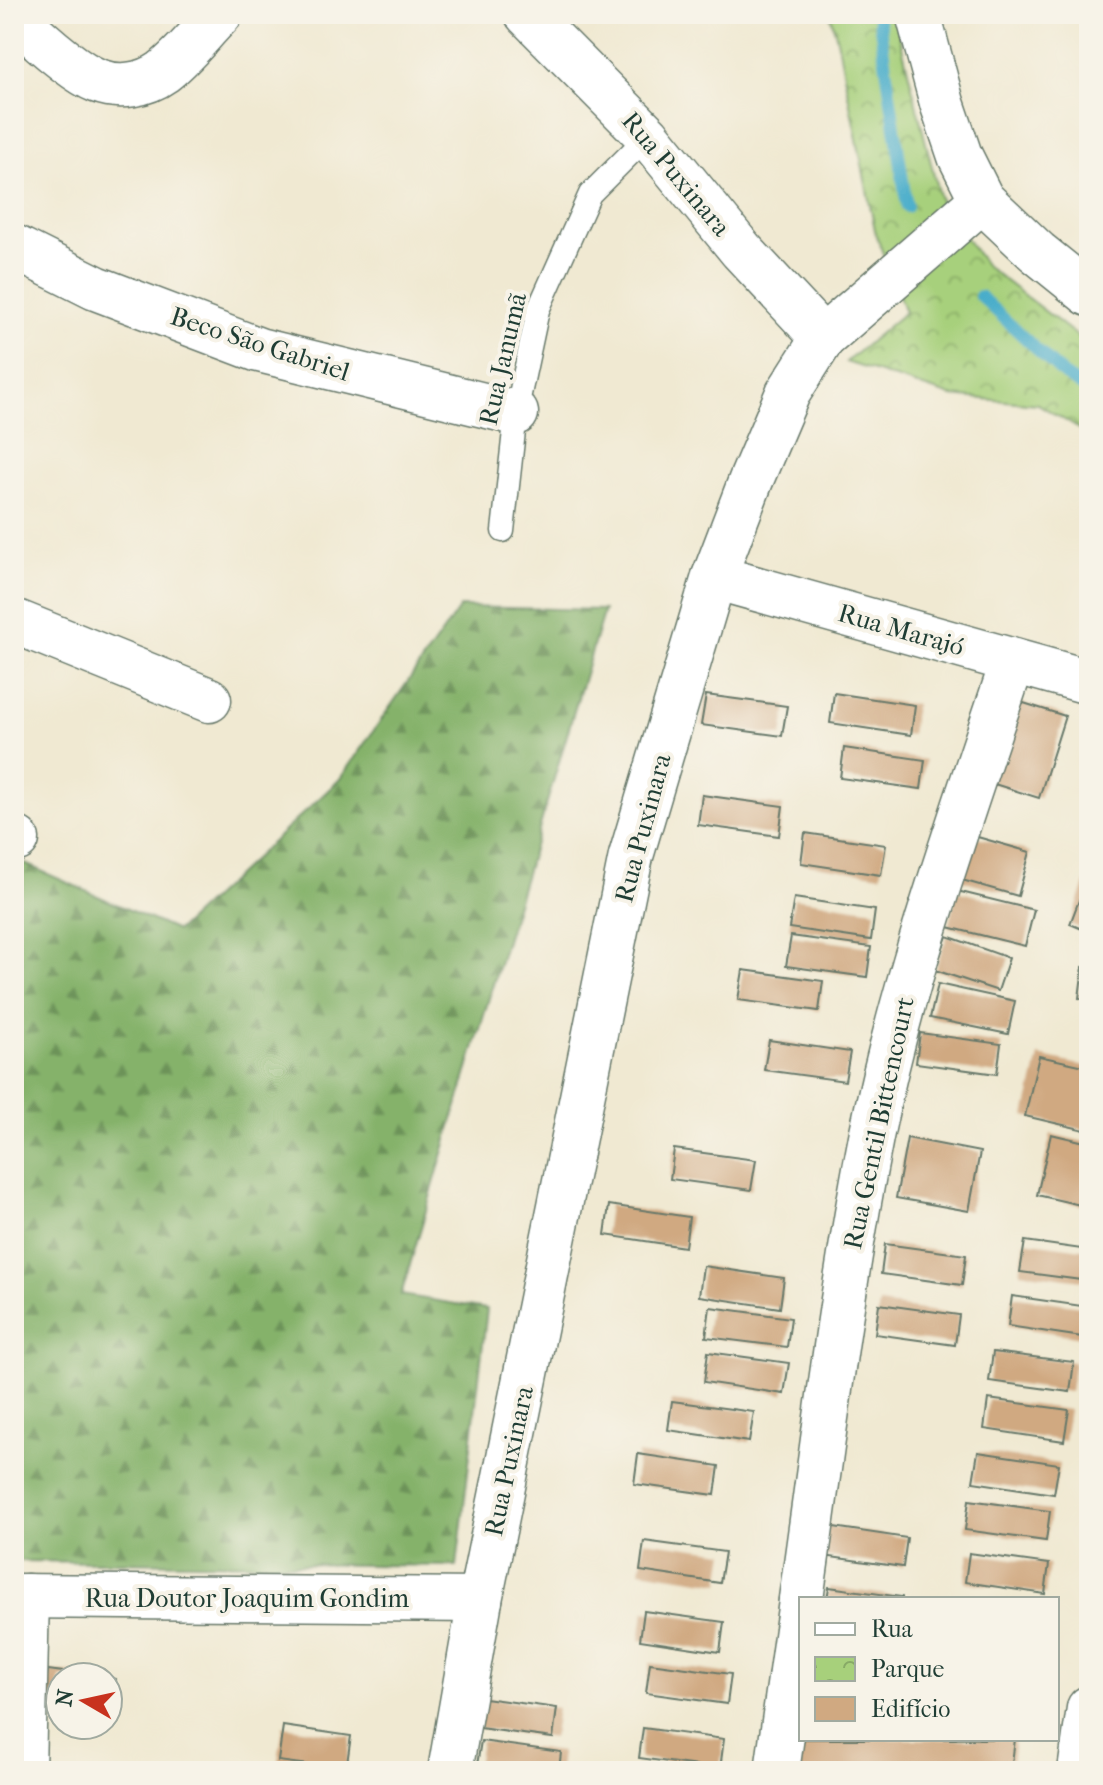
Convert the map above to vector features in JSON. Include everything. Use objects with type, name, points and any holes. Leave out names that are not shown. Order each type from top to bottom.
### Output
[{"type":"street","points":[[18,32],[99,82],[123,85],[142,83],[164,71],[220,14]]},
{"type":"street","name":"Rua Puxinara","points":[[450,1771],[480,1600],[631,856],[714,577],[788,393],[823,338],[741,250],[648,136],[527,14]]},
{"type":"street","points":[[918,14],[960,156],[982,200],[1037,252],[1089,294]]},
{"type":"street","points":[[823,338],[982,200]]},
{"type":"street","name":"Beco São Gabriel","points":[[14,247],[96,288],[259,350],[516,413]]},
{"type":"street","name":"Rua Marajó","points":[[714,577],[1089,682]]},
{"type":"street","points":[[14,621],[209,700]]},
{"type":"street","name":"Rua Gentil Bittencourt","points":[[801,1597],[844,1294],[872,1136],[915,956],[1013,661]]},
{"type":"street","points":[[20,1596],[23,1771]]},
{"type":"street","name":"Rua Doutor Joaquim Gondim","points":[[20,1596],[480,1600]]},
{"type":"street","name":"Rua Gentil Bittencourt","points":[[777,1771],[799,1614]]},
{"type":"street","points":[[1080,1771],[1089,1708]]},
{"type":"lane","name":"Rua Janumã","points":[[503,531],[516,413],[538,310],[590,194],[648,136]]},
{"type":"green space","points":[[830,14],[894,14],[941,204],[986,266],[1089,345],[1089,435],[1038,404],[951,396],[846,362],[905,312],[876,235]]},
{"type":"green space","points":[[460,607],[604,610],[401,1295],[487,1309],[457,1566],[14,1561],[14,859],[177,931],[339,780]]},
{"type":"building","points":[[834,693],[915,705],[911,735],[830,723]]},
{"type":"building","points":[[706,695],[787,706],[782,736],[701,725]]},
{"type":"building","points":[[1014,700],[1065,716],[1039,798],[988,782]]},
{"type":"building","points":[[844,748],[925,760],[921,789],[840,778]]},
{"type":"building","points":[[702,795],[783,806],[779,836],[698,825]]},
{"type":"building","points":[[805,833],[886,845],[881,875],[801,863]]},
{"type":"building","points":[[967,834],[1030,852],[1018,896],[955,878]]},
{"type":"building","points":[[1089,874],[1089,932],[1070,924]]},
{"type":"building","points":[[957,891],[1034,910],[1025,946],[948,927]]},
{"type":"building","points":[[794,898],[875,910],[871,940],[789,928]]},
{"type":"building","points":[[791,936],[871,947],[867,977],[786,966]]},
{"type":"building","points":[[947,936],[1009,958],[998,991],[935,970]]},
{"type":"building","points":[[1083,967],[1089,968],[1089,999],[1079,998]]},
{"type":"building","points":[[743,970],[823,981],[819,1011],[738,1000]]},
{"type":"building","points":[[938,984],[1015,1001],[1008,1034],[930,1018]]},
{"type":"building","points":[[920,1033],[1001,1044],[997,1074],[916,1063]]},
{"type":"building","points":[[769,1040],[850,1052],[845,1081],[764,1070]]},
{"type":"building","points":[[1039,1056],[1089,1067],[1089,1131],[1025,1116]]},
{"type":"building","points":[[1051,1134],[1089,1143],[1089,1207],[1037,1195]]},
{"type":"building","points":[[907,1138],[980,1152],[969,1211],[896,1198]]},
{"type":"building","points":[[674,1149],[756,1160],[751,1190],[670,1179]]},
{"type":"building","points":[[609,1205],[689,1217],[685,1247],[605,1235]]},
{"type":"building","points":[[1025,1241],[1089,1250],[1089,1281],[1020,1272]]},
{"type":"building","points":[[885,1244],[966,1255],[962,1285],[881,1274]]},
{"type":"building","points":[[703,1266],[784,1278],[780,1308],[699,1296]]},
{"type":"building","points":[[1012,1296],[1089,1307],[1089,1338],[1008,1326]]},
{"type":"building","points":[[879,1304],[959,1315],[955,1345],[875,1334]]},
{"type":"building","points":[[710,1307],[791,1318],[787,1347],[706,1337]]},
{"type":"building","points":[[708,1352],[789,1363],[784,1394],[704,1382]]},
{"type":"building","points":[[993,1352],[1074,1362],[1070,1392],[989,1381]]},
{"type":"building","points":[[988,1399],[1069,1410],[1064,1441],[984,1429]]},
{"type":"building","points":[[672,1401],[754,1412],[749,1442],[668,1430]]},
{"type":"building","points":[[978,1452],[1059,1464],[1054,1494],[973,1482]]},
{"type":"building","points":[[638,1454],[719,1466],[715,1495],[634,1484]]},
{"type":"building","points":[[969,1500],[1050,1511],[1046,1541],[965,1530]]},
{"type":"building","points":[[827,1526],[907,1538],[903,1567],[823,1556]]},
{"type":"building","points":[[644,1541],[725,1552],[720,1583],[640,1571]]},
{"type":"building","points":[[969,1553],[1049,1564],[1045,1594],[965,1582]]},
{"type":"building","points":[[829,1587],[902,1597],[827,1597]]},
{"type":"building","points":[[644,1611],[724,1622],[720,1652],[640,1640]]},
{"type":"building","points":[[650,1663],[731,1674],[727,1704],[646,1693]]},
{"type":"building","points":[[477,1697],[557,1708],[553,1738],[472,1727]]},
{"type":"building","points":[[283,1726],[351,1736],[346,1770],[278,1761]]},
{"type":"building","points":[[643,1728],[724,1739],[720,1769],[639,1758]]},
{"type":"building","points":[[481,1741],[561,1752],[559,1771],[476,1771]]},
{"type":"building","points":[[800,1741],[1015,1741],[1011,1771],[790,1771]]},
{"type":"waterway","points":[[878,14],[907,207]]},
{"type":"waterway","points":[[980,296],[1064,375],[1089,391]]}]
